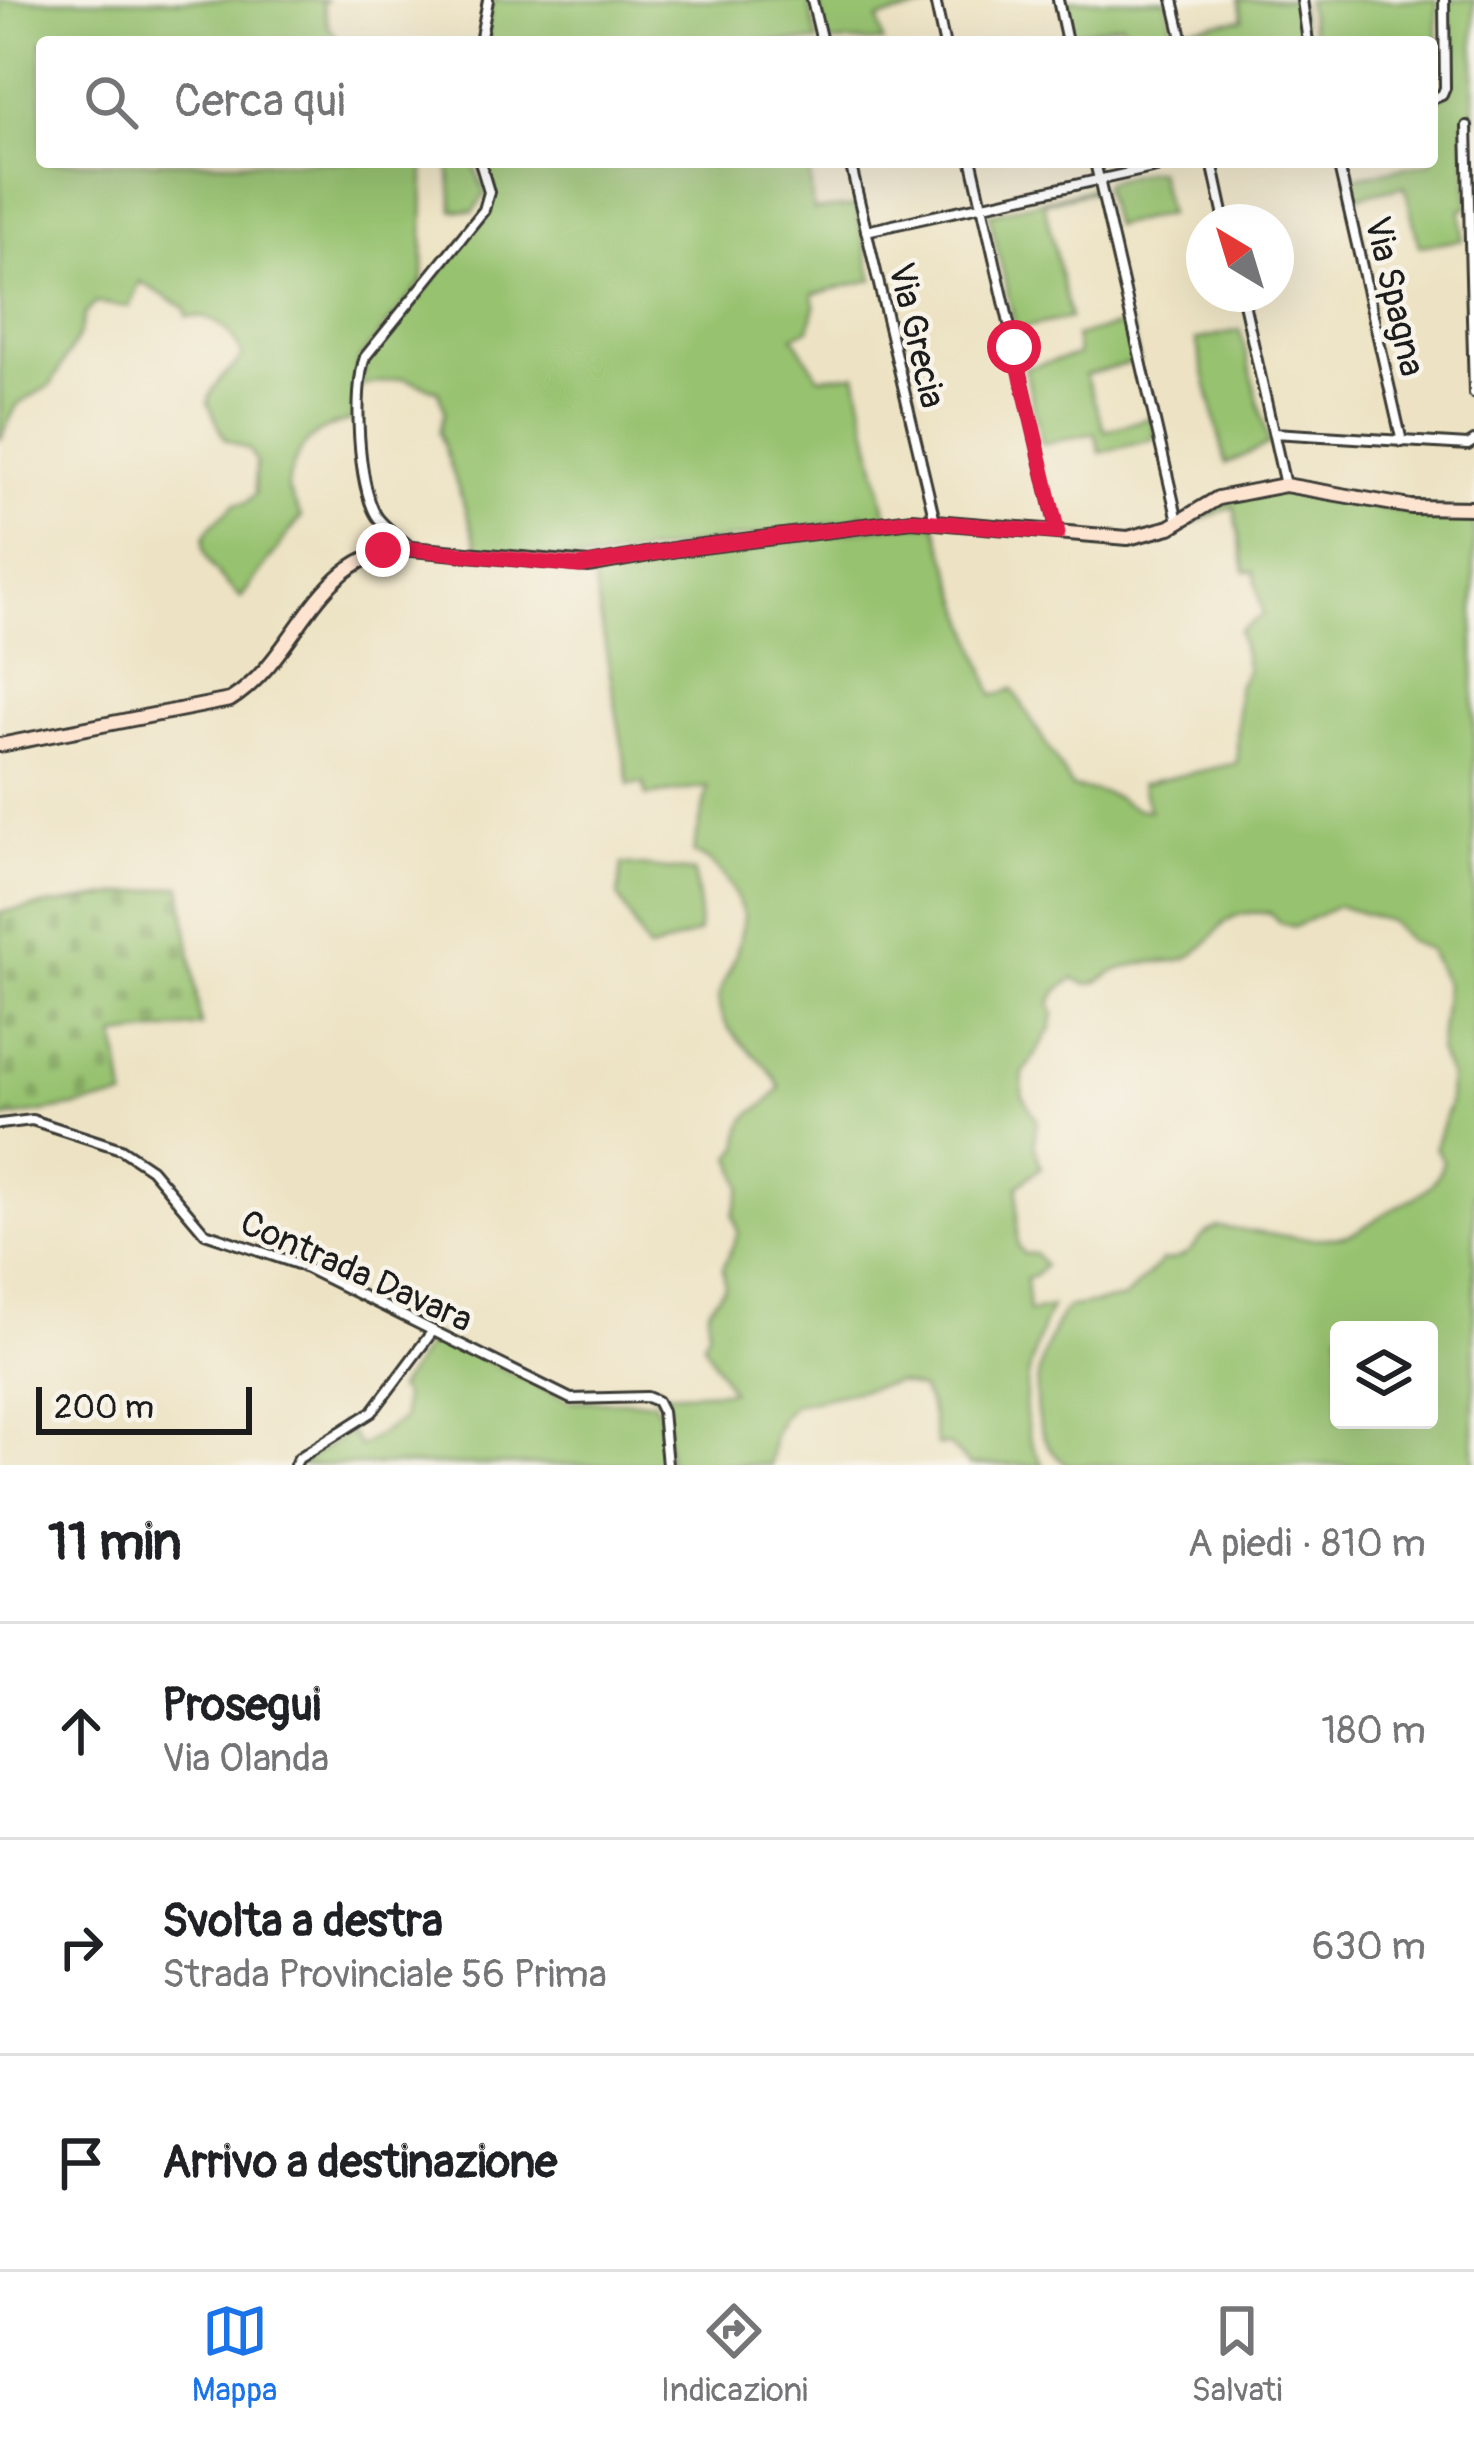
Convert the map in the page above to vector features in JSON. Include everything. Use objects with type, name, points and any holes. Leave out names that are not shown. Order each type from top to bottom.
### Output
[{"type":"street","points":[[481,36],[488,0]]},
{"type":"street","points":[[812,0],[821,36]]},
{"type":"street","points":[[935,0],[943,36]]},
{"type":"street","points":[[1058,0],[1066,36]]},
{"type":"street","points":[[1173,0],[1182,36]]},
{"type":"street","points":[[1302,0],[1307,36]]},
{"type":"street","points":[[1438,96],[1445,88],[1444,0]]},
{"type":"street","points":[[1467,125],[1474,393]]},
{"type":"street","points":[[412,549],[376,515],[356,402],[358,375],[364,357],[484,210],[489,192],[482,168]]},
{"type":"street","name":"Via Grecia","points":[[851,168],[935,521]]},
{"type":"street","points":[[973,168],[1058,533]]},
{"type":"street","points":[[1096,168],[1178,521]]},
{"type":"street","points":[[866,231],[1151,168]]},
{"type":"street","points":[[1213,168],[1221,204]]},
{"type":"street","name":"Via Spagna","points":[[1339,168],[1402,442]]},
{"type":"street","points":[[1246,312],[1285,485]]},
{"type":"street","points":[[1274,433],[1473,442]]},
{"type":"street","points":[[0,745],[230,700],[257,681],[341,572],[366,555],[412,549],[579,566],[840,527],[935,521],[1128,538],[1160,531],[1232,494],[1285,485],[1411,507],[1474,508]]},
{"type":"street","name":"Contrada Davara","points":[[0,1124],[32,1120],[122,1149],[151,1169],[205,1233],[298,1264],[571,1399],[653,1398],[662,1411],[667,1465]]},
{"type":"street","points":[[295,1465],[372,1412],[432,1332]]},
{"type":"green space","points":[[0,0],[328,0],[322,3],[336,36],[36,36],[36,168],[424,168],[423,280],[360,358],[353,384],[355,420],[328,428],[301,450],[287,488],[301,517],[241,598],[213,568],[204,550],[213,525],[235,504],[255,494],[256,461],[249,450],[225,439],[208,403],[215,385],[242,355],[221,326],[206,318],[187,317],[185,308],[140,282],[129,307],[96,303],[85,314],[79,335],[51,385],[17,405],[0,440]]},
{"type":"green space","points":[[492,0],[808,0],[817,36],[485,36]]},
{"type":"green space","points":[[817,0],[931,0],[932,6],[878,19],[882,36],[826,36]]},
{"type":"green space","points":[[1062,0],[1166,0],[1174,36],[1126,36],[1122,23],[1070,35]]},
{"type":"green space","points":[[1239,0],[1298,0],[1304,36],[1191,36],[1189,27],[1243,19]]},
{"type":"green space","points":[[1306,0],[1437,0],[1437,36],[1313,36]]},
{"type":"green space","points":[[1448,0],[1474,0],[1474,119],[1464,120],[1468,207],[1461,208],[1463,240],[1419,246],[1405,186],[1352,198],[1348,179],[1402,168],[1438,168],[1438,100],[1448,92]]},
{"type":"green space","points":[[450,168],[475,168],[485,194],[474,211],[453,210]]},
{"type":"green space","points":[[486,168],[809,168],[813,210],[856,206],[873,280],[813,294],[809,329],[793,336],[819,377],[856,374],[887,517],[866,519],[862,513],[853,520],[588,561],[480,553],[439,432],[445,411],[438,391],[404,378],[360,386],[367,361],[486,214],[493,190]]},
{"type":"green space","points":[[1158,171],[1168,214],[1113,226],[1103,187],[1106,182]]},
{"type":"green space","points":[[1097,187],[1044,203],[1070,318],[1016,329],[989,214]]},
{"type":"green space","points":[[1130,323],[1139,361],[1085,375],[1105,431],[1152,417],[1155,439],[1100,453],[1095,433],[1042,444],[1025,368],[1078,355],[1075,336]]},
{"type":"green space","points":[[1240,330],[1269,444],[1226,464],[1196,340]]},
{"type":"green space","points":[[1287,490],[1399,511],[1474,513],[1474,1465],[1067,1465],[1051,1450],[1037,1411],[1040,1368],[1066,1308],[1124,1298],[1162,1261],[1182,1257],[1218,1227],[1290,1237],[1345,1235],[1414,1198],[1437,1177],[1443,1161],[1435,1147],[1449,1104],[1450,1077],[1439,1052],[1446,985],[1429,950],[1409,941],[1389,921],[1338,906],[1294,927],[1270,913],[1239,915],[1186,958],[1130,966],[1091,984],[1074,978],[1057,991],[1050,1004],[1054,1013],[1051,1029],[1023,1074],[1022,1094],[1037,1120],[1034,1143],[1041,1167],[1018,1186],[1017,1224],[1018,1246],[1024,1254],[1035,1253],[1044,1266],[1026,1279],[1029,1312],[1051,1307],[1036,1346],[1025,1407],[1027,1427],[1043,1465],[969,1465],[949,1445],[937,1445],[920,1389],[897,1382],[795,1404],[782,1417],[770,1465],[669,1465],[663,1401],[655,1394],[731,1391],[703,1343],[708,1309],[725,1286],[723,1268],[738,1233],[733,1215],[742,1187],[732,1156],[740,1147],[747,1118],[780,1088],[733,1034],[720,1011],[720,993],[744,917],[725,879],[693,853],[708,787],[646,796],[643,783],[629,785],[592,568],[904,524],[936,525],[993,696],[1013,689],[1072,787],[1149,810],[1141,784],[1237,763],[1238,686],[1247,670],[1239,631],[1263,615],[1254,571],[1245,571],[1234,506],[1173,531],[1230,499]]},
{"type":"green space","points":[[622,864],[694,872],[698,933],[648,951],[618,896]]},
{"type":"green space","points":[[181,886],[201,1026],[116,1036],[125,1098],[0,1119],[0,912]]},
{"type":"green space","points":[[434,1336],[570,1401],[653,1401],[659,1411],[665,1465],[298,1465],[350,1432],[360,1447],[403,1419],[403,1396],[397,1389]]},
{"type":"route","points":[[383,550],[579,566],[912,520],[1058,533],[1014,347]]}]
